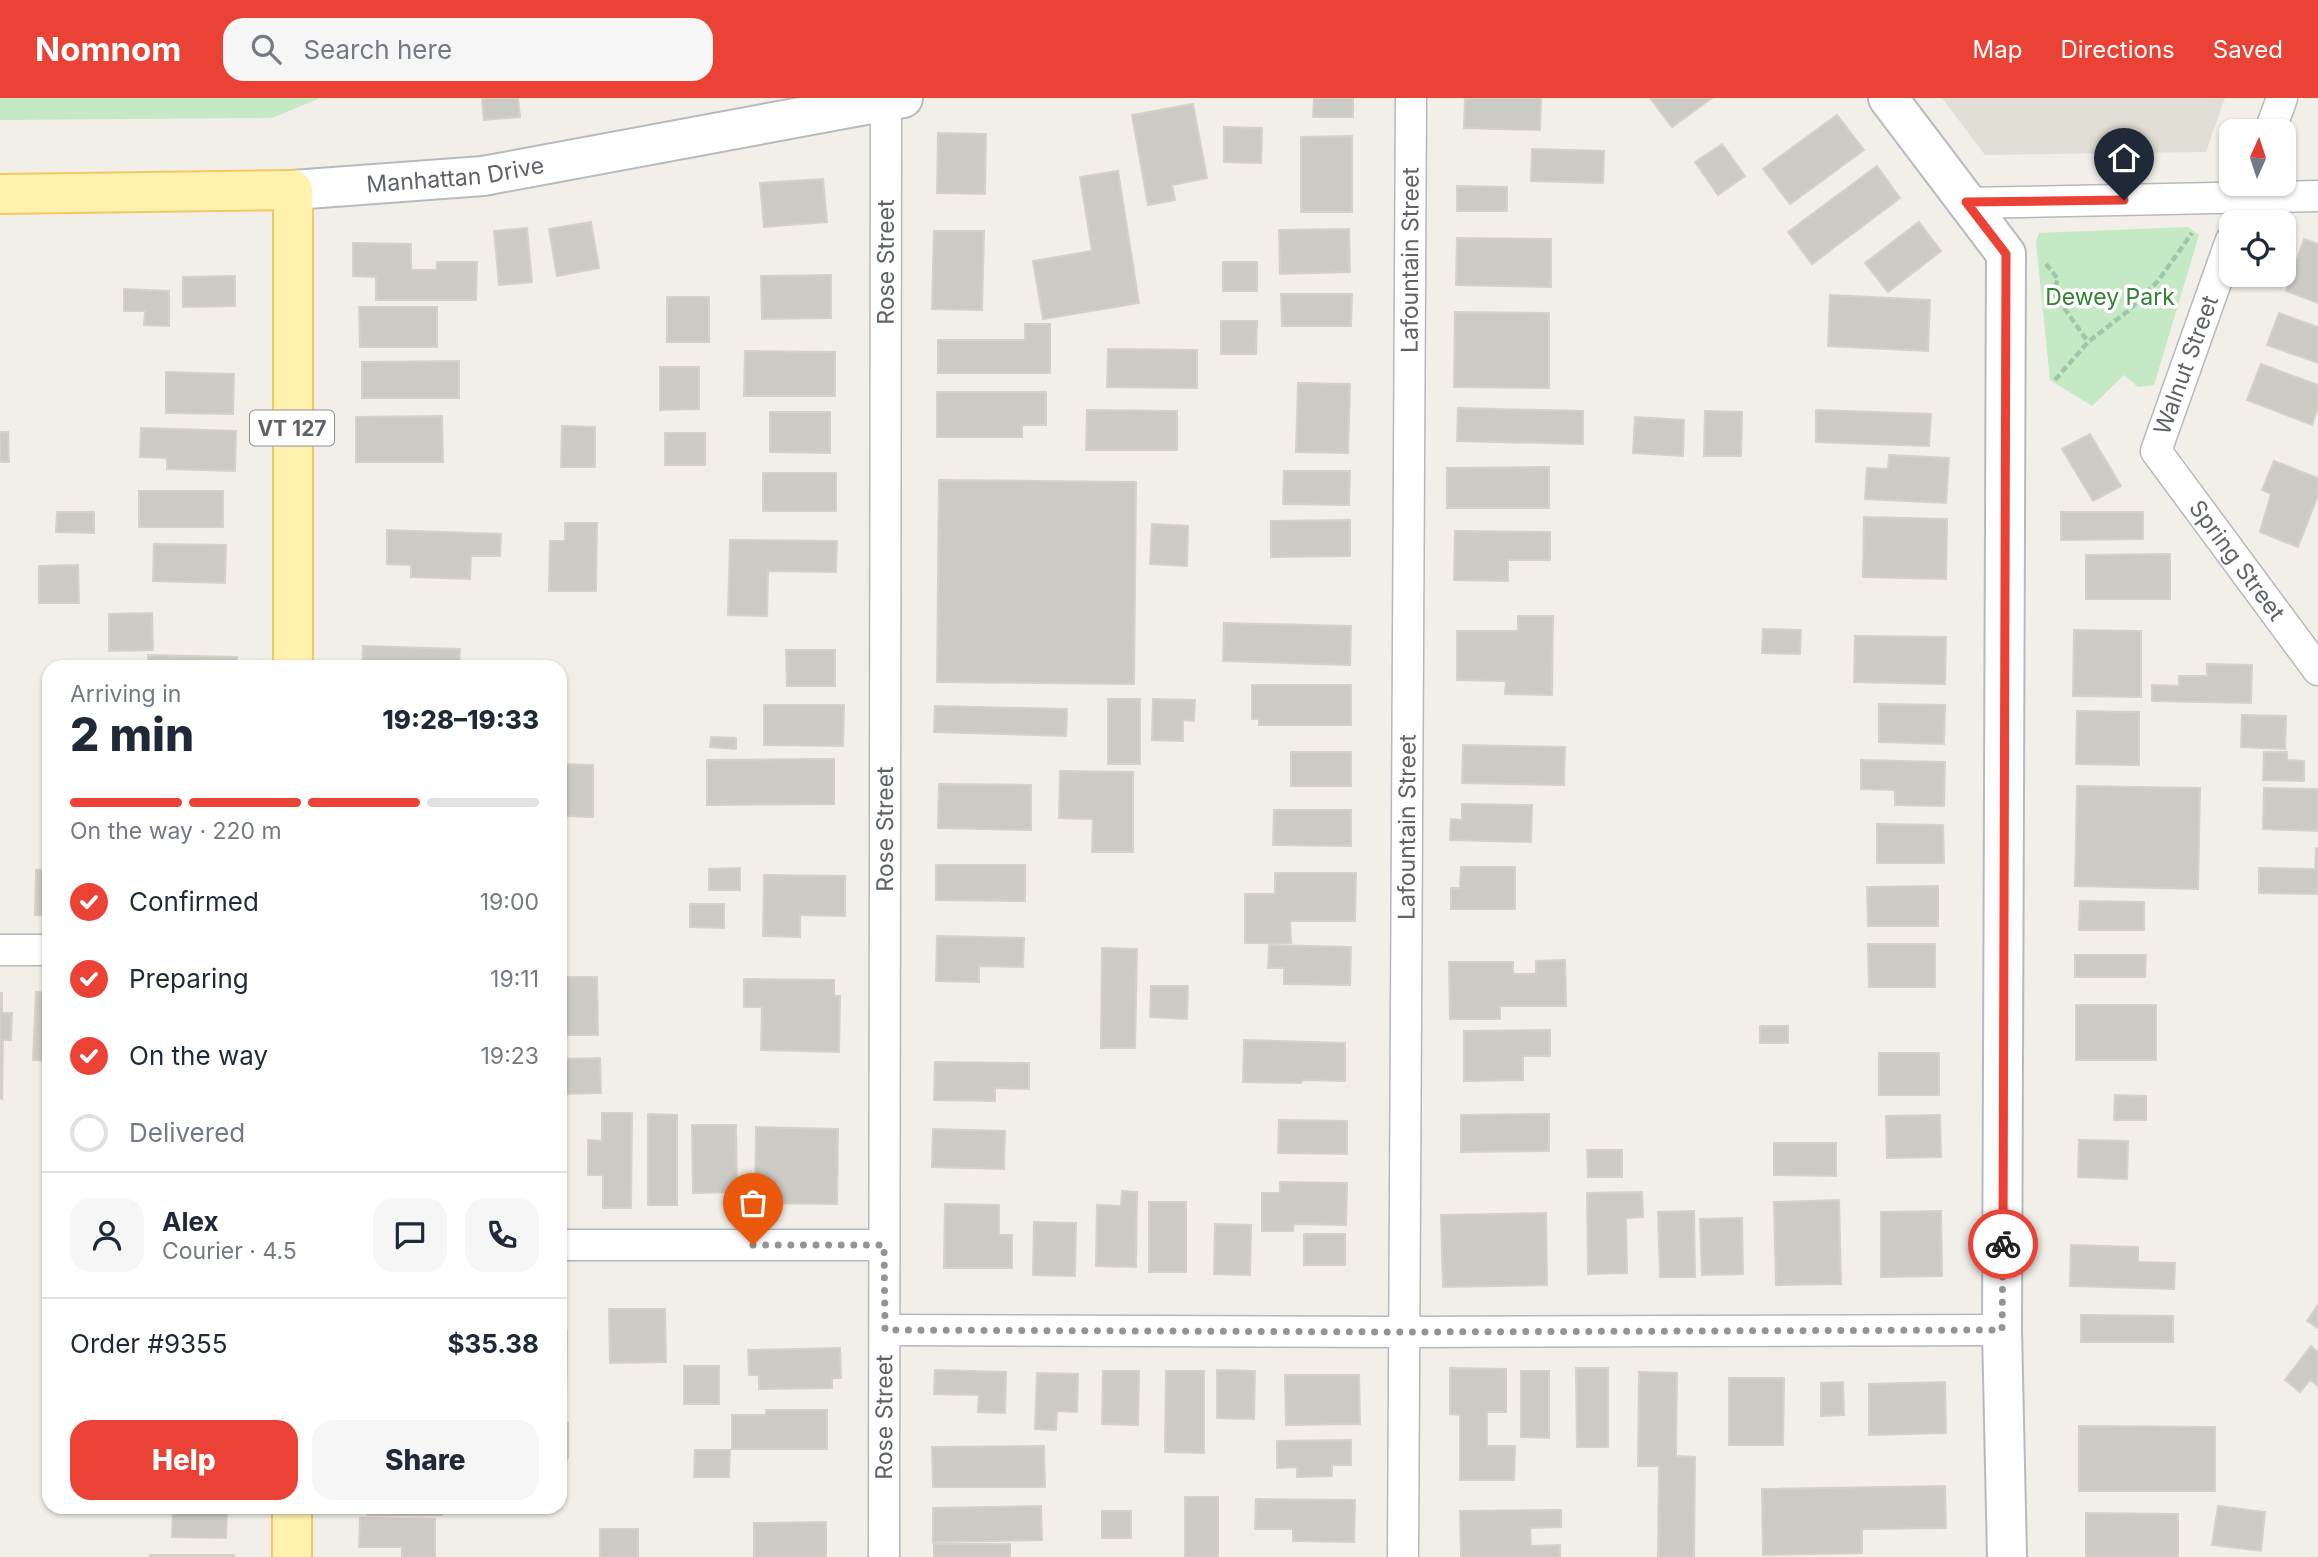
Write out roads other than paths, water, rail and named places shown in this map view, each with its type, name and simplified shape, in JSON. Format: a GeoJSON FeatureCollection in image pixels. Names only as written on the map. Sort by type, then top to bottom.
{"type":"FeatureCollection","features":[{"type":"Feature","properties":{"kind":"main road","name":"Manhattan Drive"},"geometry":{"type":"LineString","coordinates":[[0,194],[293,190]]}},
{"type":"Feature","properties":{"kind":"main road","name":"VT 127"},"geometry":{"type":"LineString","coordinates":[[293,190],[293,660]]}},
{"type":"Feature","properties":{"kind":"main road"},"geometry":{"type":"LineString","coordinates":[[292,1514],[292,1557]]}},
{"type":"Feature","properties":{"kind":"street","name":"Lafountain Street"},"geometry":{"type":"LineString","coordinates":[[1403,1557],[1410,98]]}},
{"type":"Feature","properties":{"kind":"street"},"geometry":{"type":"LineString","coordinates":[[1888,98],[2006,254],[2002,1330],[2007,1557]]}},
{"type":"Feature","properties":{"kind":"street"},"geometry":{"type":"LineString","coordinates":[[2274,119],[2282,98]]}},
{"type":"Feature","properties":{"kind":"street","name":"Manhattan Drive"},"geometry":{"type":"LineString","coordinates":[[293,190],[483,176],[894,100]]}},
{"type":"Feature","properties":{"kind":"street","name":"Rose Street"},"geometry":{"type":"LineString","coordinates":[[884,1557],[884,1245],[894,100]]}},
{"type":"Feature","properties":{"kind":"street"},"geometry":{"type":"LineString","coordinates":[[1966,202],[2245,201],[2318,196]]}},
{"type":"Feature","properties":{"kind":"street","name":"Walnut Street"},"geometry":{"type":"LineString","coordinates":[[2156,451],[2219,274]]}},
{"type":"Feature","properties":{"kind":"street","name":"Spring Street"},"geometry":{"type":"LineString","coordinates":[[2156,451],[2318,670]]}},
{"type":"Feature","properties":{"kind":"street"},"geometry":{"type":"LineString","coordinates":[[0,950],[42,950]]}},
{"type":"Feature","properties":{"kind":"street"},"geometry":{"type":"LineString","coordinates":[[567,1245],[884,1245]]}},
{"type":"Feature","properties":{"kind":"street"},"geometry":{"type":"LineString","coordinates":[[885,1330],[2002,1330]]}},
{"type":"Feature","properties":{"kind":"park label","name":"Dewey Park"},"geometry":{"type":"Point","coordinates":[2110,297]}}]}
